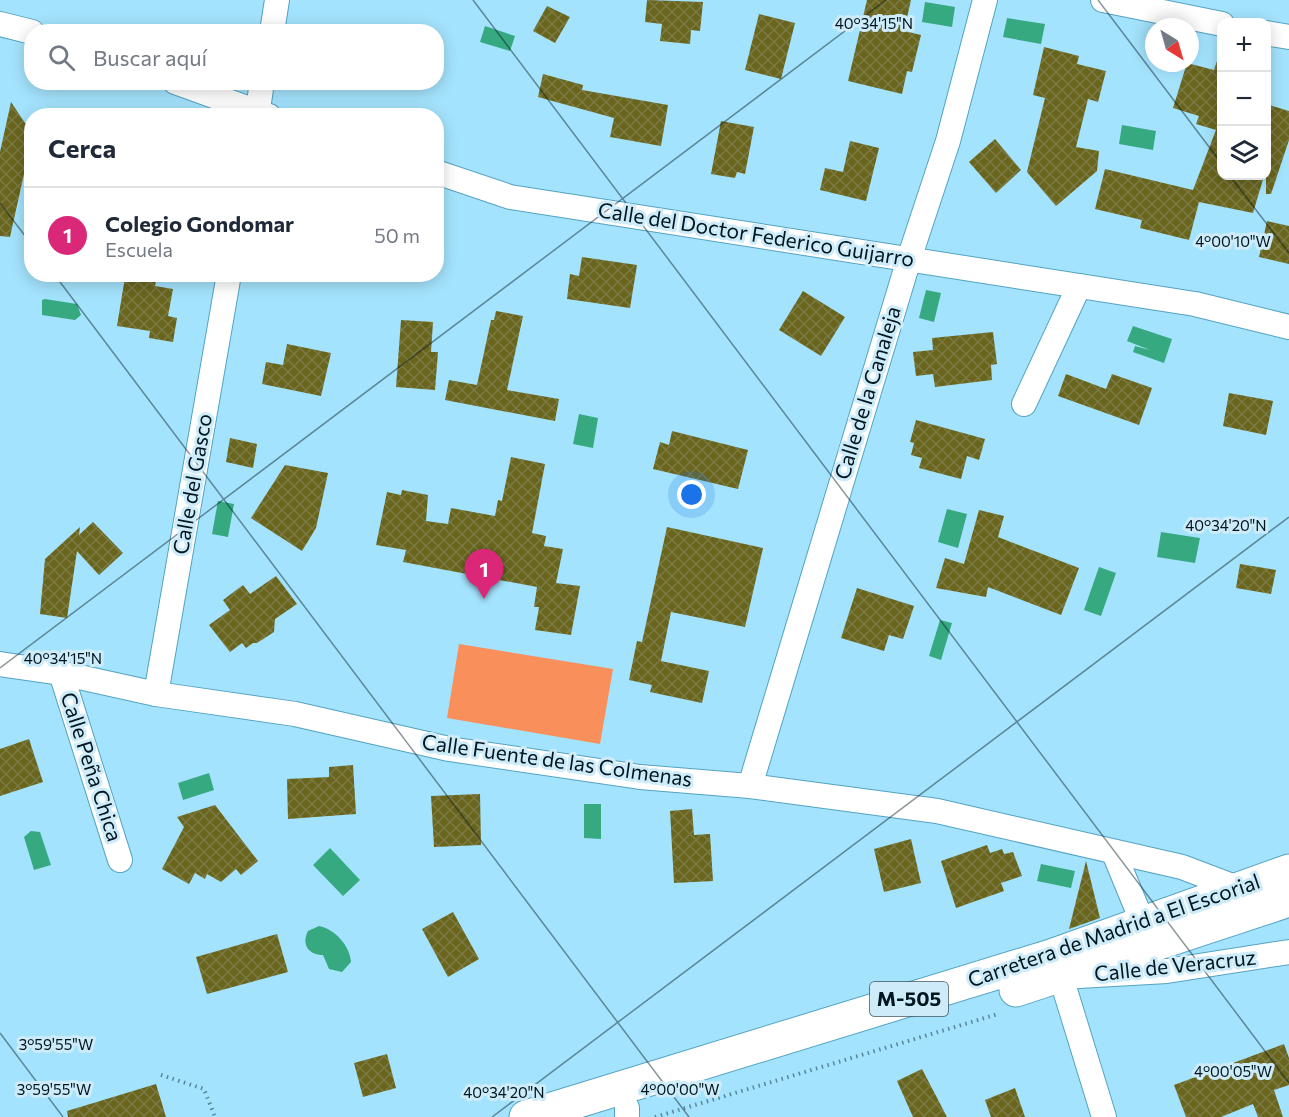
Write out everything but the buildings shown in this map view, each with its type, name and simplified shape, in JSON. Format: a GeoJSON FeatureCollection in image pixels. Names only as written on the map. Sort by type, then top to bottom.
{"type":"FeatureCollection","features":[{"type":"Feature","properties":{"kind":"highway","name":"Carretera de Madrid a El Escorial"},"geometry":{"type":"LineString","coordinates":[[526,1117],[1051,956],[1142,921],[1289,871]]}},
{"type":"Feature","properties":{"kind":"highway","name":"Carretera de Madrid a El Escorial"},"geometry":{"type":"LineString","coordinates":[[627,1115],[1061,977],[1289,900]]}},
{"type":"Feature","properties":{"kind":"street"},"geometry":{"type":"LineString","coordinates":[[273,24],[277,0]]}},
{"type":"Feature","properties":{"kind":"street","name":"Calle de la Canaleja"},"geometry":{"type":"LineString","coordinates":[[750,786],[909,259],[948,141],[985,0]]}},
{"type":"Feature","properties":{"kind":"street"},"geometry":{"type":"LineString","coordinates":[[1103,0],[1217,23]]}},
{"type":"Feature","properties":{"kind":"street"},"geometry":{"type":"LineString","coordinates":[[0,24],[24,30]]}},
{"type":"Feature","properties":{"kind":"street"},"geometry":{"type":"LineString","coordinates":[[1271,34],[1289,37]]}},
{"type":"Feature","properties":{"kind":"street"},"geometry":{"type":"LineString","coordinates":[[196,90],[245,108]]}},
{"type":"Feature","properties":{"kind":"street"},"geometry":{"type":"LineString","coordinates":[[261,108],[262,90]]}},
{"type":"Feature","properties":{"kind":"street","name":"Calle del Doctor Federico Guijarro"},"geometry":{"type":"LineString","coordinates":[[444,175],[510,197],[1195,304],[1289,327]]}},
{"type":"Feature","properties":{"kind":"street","name":"Calle del Gasco"},"geometry":{"type":"LineString","coordinates":[[156,694],[228,282]]}},
{"type":"Feature","properties":{"kind":"street"},"geometry":{"type":"LineString","coordinates":[[1024,404],[1079,286]]}},
{"type":"Feature","properties":{"kind":"street","name":"Calle Fuente de las Colmenas"},"geometry":{"type":"LineString","coordinates":[[0,664],[61,673],[156,694],[295,714],[449,749],[640,777],[750,786],[937,811],[1182,867],[1240,889]]}},
{"type":"Feature","properties":{"kind":"street","name":"Calle Peña Chica"},"geometry":{"type":"LineString","coordinates":[[61,673],[120,860]]}},
{"type":"Feature","properties":{"kind":"street"},"geometry":{"type":"LineString","coordinates":[[1114,853],[1142,921]]}},
{"type":"Feature","properties":{"kind":"street","name":"Calle de Veracruz"},"geometry":{"type":"LineString","coordinates":[[1061,977],[1167,971],[1289,952]]}},
{"type":"Feature","properties":{"kind":"street"},"geometry":{"type":"LineString","coordinates":[[1061,977],[1104,1117]]}},
{"type":"Feature","properties":{"kind":"path"},"geometry":{"type":"LineString","coordinates":[[627,1115],[1005,1011]]}},
{"type":"Feature","properties":{"kind":"path"},"geometry":{"type":"LineString","coordinates":[[161,1075],[204,1089],[215,1117]]}},
{"type":"Feature","properties":{"kind":"shaded area"},"geometry":{"type":"Polygon","coordinates":[[[925,2],[955,7],[952,27],[922,22],[925,2]]]}},
{"type":"Feature","properties":{"kind":"shaded area"},"geometry":{"type":"Polygon","coordinates":[[[1007,18],[1045,24],[1041,44],[1003,37],[1007,18]]]}},
{"type":"Feature","properties":{"kind":"shaded area"},"geometry":{"type":"Polygon","coordinates":[[[485,26],[515,36],[510,51],[480,42],[485,26]]]}},
{"type":"Feature","properties":{"kind":"shaded area"},"geometry":{"type":"Polygon","coordinates":[[[1122,125],[1156,131],[1153,150],[1119,144],[1122,125]]]}},
{"type":"Feature","properties":{"kind":"shaded area"},"geometry":{"type":"Polygon","coordinates":[[[926,290],[941,293],[934,322],[919,318],[926,290]]]}},
{"type":"Feature","properties":{"kind":"shaded area"},"geometry":{"type":"Polygon","coordinates":[[[42,300],[77,304],[81,315],[75,320],[42,315],[42,300]]]}},
{"type":"Feature","properties":{"kind":"shaded area"},"geometry":{"type":"Polygon","coordinates":[[[1133,326],[1172,339],[1164,363],[1133,352],[1135,346],[1150,350],[1127,341],[1133,326]]]}},
{"type":"Feature","properties":{"kind":"shaded area"},"geometry":{"type":"Polygon","coordinates":[[[579,414],[598,418],[593,448],[573,444],[579,414]]]}},
{"type":"Feature","properties":{"kind":"shaded area"},"geometry":{"type":"Polygon","coordinates":[[[218,501],[234,504],[228,537],[212,534],[218,501]]]}},
{"type":"Feature","properties":{"kind":"shaded area"},"geometry":{"type":"Polygon","coordinates":[[[947,509],[967,514],[958,548],[938,542],[947,509]]]}},
{"type":"Feature","properties":{"kind":"shaded area"},"geometry":{"type":"Polygon","coordinates":[[[1161,532],[1200,538],[1195,563],[1157,557],[1161,532]]]}},
{"type":"Feature","properties":{"kind":"shaded area"},"geometry":{"type":"Polygon","coordinates":[[[1099,567],[1116,573],[1101,616],[1084,610],[1099,567]]]}},
{"type":"Feature","properties":{"kind":"shaded area"},"geometry":{"type":"Polygon","coordinates":[[[940,620],[952,623],[941,660],[929,656],[940,620]]]}},
{"type":"Feature","properties":{"kind":"shaded area"},"geometry":{"type":"Polygon","coordinates":[[[459,644],[613,669],[600,744],[447,718],[459,644]]]}},
{"type":"Feature","properties":{"kind":"shaded area"},"geometry":{"type":"Polygon","coordinates":[[[209,773],[214,790],[183,800],[178,783],[209,773]]]}},
{"type":"Feature","properties":{"kind":"shaded area"},"geometry":{"type":"Polygon","coordinates":[[[584,804],[601,804],[601,839],[584,838],[584,804]]]}},
{"type":"Feature","properties":{"kind":"shaded area"},"geometry":{"type":"Polygon","coordinates":[[[31,831],[40,832],[51,865],[34,870],[24,837],[31,831]]]}},
{"type":"Feature","properties":{"kind":"shaded area"},"geometry":{"type":"Polygon","coordinates":[[[330,848],[360,880],[343,896],[313,865],[330,848]]]}},
{"type":"Feature","properties":{"kind":"shaded area"},"geometry":{"type":"Polygon","coordinates":[[[1041,864],[1075,871],[1071,888],[1037,881],[1041,864]]]}},
{"type":"Feature","properties":{"kind":"shaded area"},"geometry":{"type":"Polygon","coordinates":[[[319,926],[336,934],[348,950],[351,962],[342,972],[329,969],[323,955],[310,951],[306,945],[308,931],[319,926]]]}},
{"type":"Feature","properties":{"kind":"place","name":"Colegio Gondomar"},"geometry":{"type":"Point","coordinates":[484,599]}}]}
